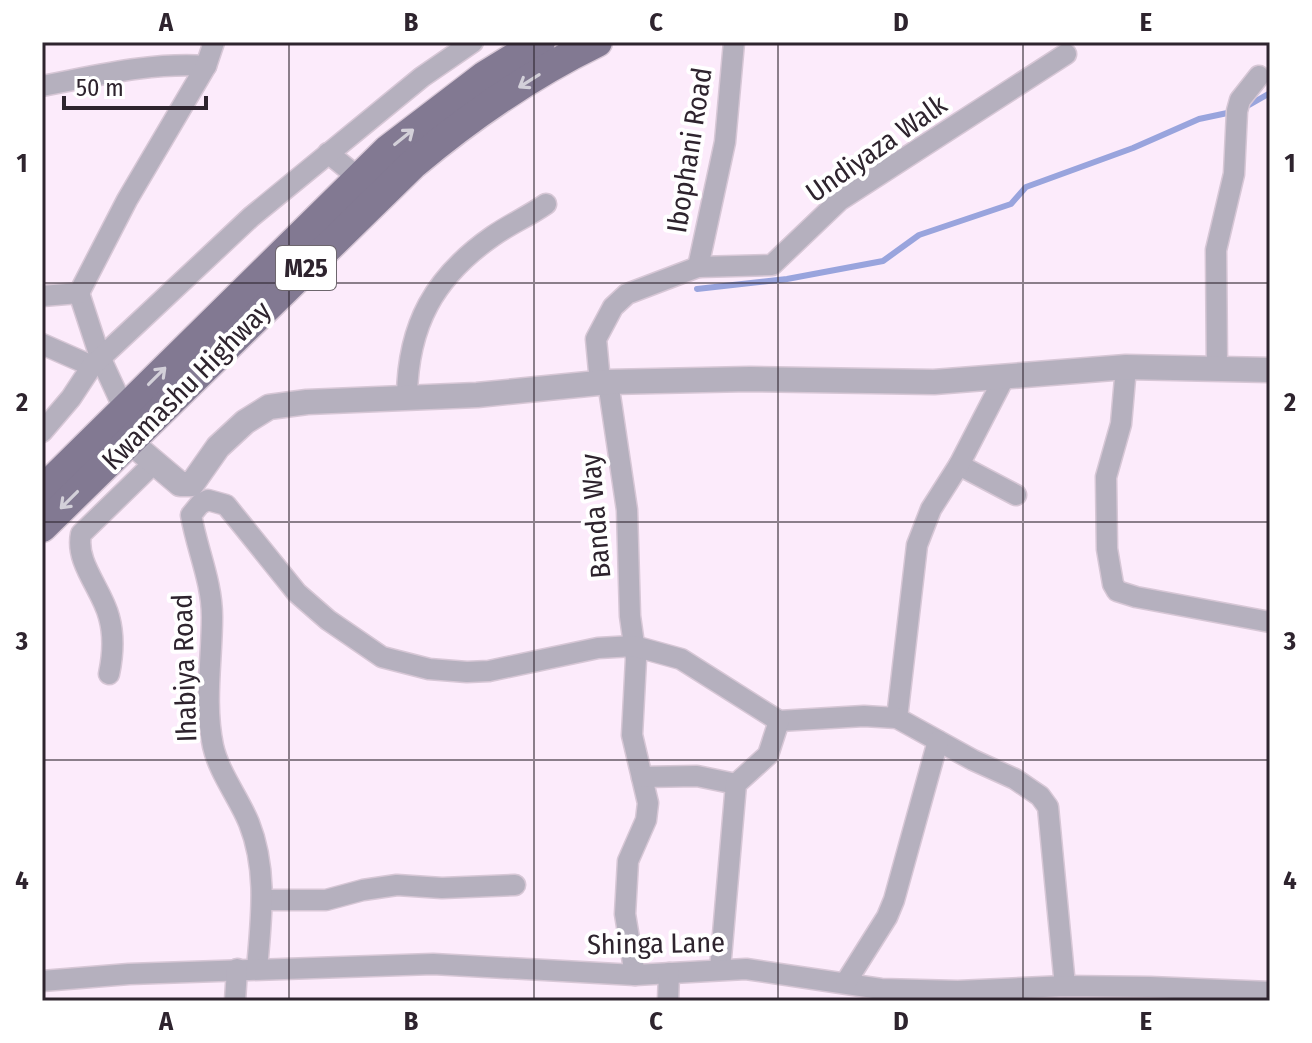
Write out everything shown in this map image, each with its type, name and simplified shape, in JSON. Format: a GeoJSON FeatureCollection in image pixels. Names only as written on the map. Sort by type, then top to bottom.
{"type":"FeatureCollection","features":[{"type":"Feature","properties":{"kind":"main road","name":"Kwamashu Highway"},"geometry":{"type":"LineString","coordinates":[[42,491],[359,178],[430,116],[485,76],[540,42]]}},
{"type":"Feature","properties":{"kind":"main road","name":"Kwamashu Highway"},"geometry":{"type":"LineString","coordinates":[[42,527],[413,164],[449,134],[526,83],[597,42]]}},
{"type":"Feature","properties":{"kind":"street"},"geometry":{"type":"LineString","coordinates":[[124,409],[96,362],[79,293],[127,200],[206,66],[214,42]]}},
{"type":"Feature","properties":{"kind":"street"},"geometry":{"type":"LineString","coordinates":[[42,432],[96,362],[251,217],[422,77],[473,42]]}},
{"type":"Feature","properties":{"kind":"street","name":"Ibophani Road"},"geometry":{"type":"LineString","coordinates":[[698,267],[725,142],[734,42]]}},
{"type":"Feature","properties":{"kind":"street","name":"Undiyaza Walk"},"geometry":{"type":"LineString","coordinates":[[604,382],[596,339],[613,307],[627,294],[698,267],[772,265],[840,200],[1066,54]]}},
{"type":"Feature","properties":{"kind":"street"},"geometry":{"type":"LineString","coordinates":[[42,86],[125,70],[206,66]]}},
{"type":"Feature","properties":{"kind":"street"},"geometry":{"type":"LineString","coordinates":[[1217,368],[1216,250],[1234,174],[1237,111],[1240,100],[1259,76]]}},
{"type":"Feature","properties":{"kind":"street"},"geometry":{"type":"LineString","coordinates":[[328,153],[359,178]]}},
{"type":"Feature","properties":{"kind":"street"},"geometry":{"type":"LineString","coordinates":[[407,396],[407,367],[413,339],[424,312],[441,284],[495,234],[546,204]]}},
{"type":"Feature","properties":{"kind":"street"},"geometry":{"type":"LineString","coordinates":[[42,296],[79,293]]}},
{"type":"Feature","properties":{"kind":"street"},"geometry":{"type":"LineString","coordinates":[[42,344],[96,362]]}},
{"type":"Feature","properties":{"kind":"street"},"geometry":{"type":"LineString","coordinates":[[129,441],[180,484],[192,484],[232,432],[269,407],[307,402],[477,395],[604,382],[750,379],[934,382],[1126,367],[1270,370]]}},
{"type":"Feature","properties":{"kind":"street"},"geometry":{"type":"LineString","coordinates":[[1126,367],[1121,424],[1106,477],[1107,549],[1113,584],[1117,591],[1136,597],[1270,622]]}},
{"type":"Feature","properties":{"kind":"street"},"geometry":{"type":"LineString","coordinates":[[897,718],[917,545],[931,509],[959,465],[1005,376]]}},
{"type":"Feature","properties":{"kind":"street","name":"Banda Way"},"geometry":{"type":"LineString","coordinates":[[604,382],[627,510],[636,690],[632,735],[648,811],[628,861],[625,914],[635,975]]}},
{"type":"Feature","properties":{"kind":"street"},"geometry":{"type":"LineString","coordinates":[[109,674],[112,643],[110,618],[80,552],[81,534],[155,462]]}},
{"type":"Feature","properties":{"kind":"street"},"geometry":{"type":"LineString","coordinates":[[959,465],[1016,495]]}},
{"type":"Feature","properties":{"kind":"street","name":"Ihabiya Road"},"geometry":{"type":"LineString","coordinates":[[235,1001],[247,969],[263,900],[257,845],[212,743],[209,695],[212,616],[209,584],[191,515],[200,504],[215,500],[226,505],[270,562],[317,611],[382,657],[429,669],[489,671],[577,652],[634,646]]}},
{"type":"Feature","properties":{"kind":"street"},"geometry":{"type":"LineString","coordinates":[[634,646],[681,659],[779,721],[864,716],[897,718],[1027,786],[1048,807],[1065,986]]}},
{"type":"Feature","properties":{"kind":"street"},"geometry":{"type":"LineString","coordinates":[[720,969],[736,784],[768,755],[779,721]]}},
{"type":"Feature","properties":{"kind":"street"},"geometry":{"type":"LineString","coordinates":[[846,982],[887,917],[894,900],[938,741]]}},
{"type":"Feature","properties":{"kind":"street"},"geometry":{"type":"LineString","coordinates":[[642,777],[697,776],[736,784]]}},
{"type":"Feature","properties":{"kind":"street"},"geometry":{"type":"LineString","coordinates":[[263,900],[326,900],[397,885],[442,888],[515,885]]}},
{"type":"Feature","properties":{"kind":"street","name":"Shinga Lane"},"geometry":{"type":"LineString","coordinates":[[42,981],[247,969],[433,964],[635,975],[746,969],[846,982],[878,995],[1065,986],[1149,994],[1270,992]]}},
{"type":"Feature","properties":{"kind":"street"},"geometry":{"type":"LineString","coordinates":[[668,1001],[669,973]]}},
{"type":"Feature","properties":{"kind":"waterway"},"geometry":{"type":"LineString","coordinates":[[1242,109],[1270,93]]}},
{"type":"Feature","properties":{"kind":"waterway"},"geometry":{"type":"LineString","coordinates":[[697,289],[787,279],[883,261],[919,235],[1011,204],[1026,187],[1133,148],[1199,119],[1232,112]]}}]}
